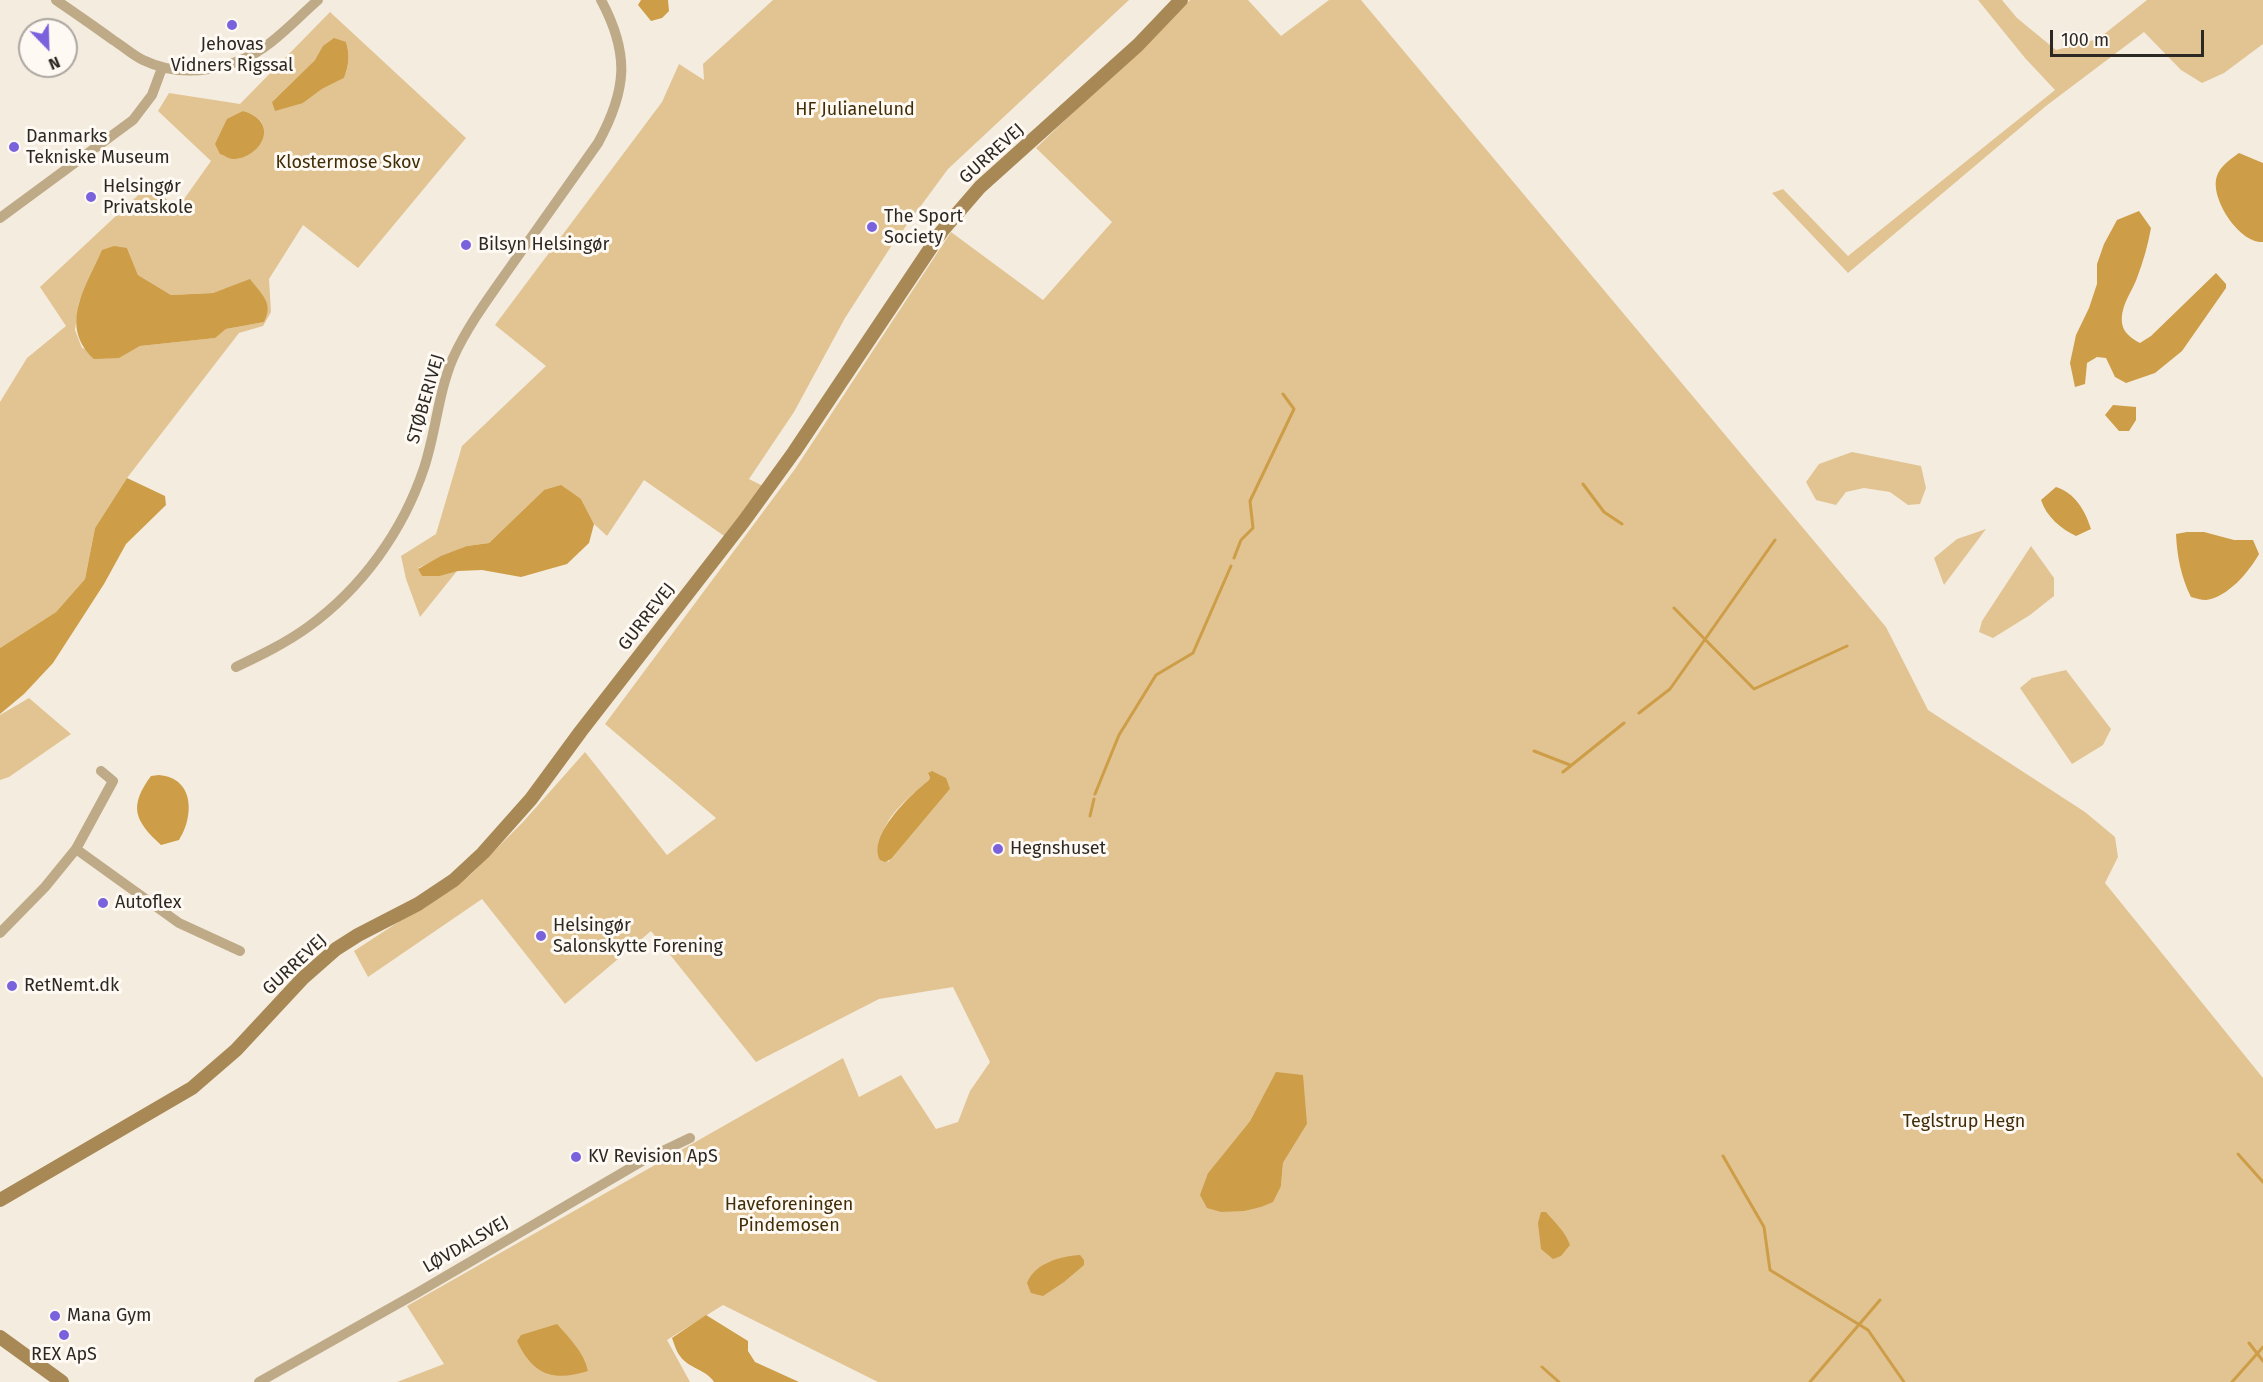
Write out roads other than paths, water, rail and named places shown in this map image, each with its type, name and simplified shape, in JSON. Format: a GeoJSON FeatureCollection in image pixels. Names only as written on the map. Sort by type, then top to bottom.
{"type":"FeatureCollection","features":[{"type":"Feature","properties":{"kind":"street"},"geometry":{"type":"LineString","coordinates":[[56,0],[142,60],[162,68],[185,71],[208,70],[251,56],[270,43],[318,0]]}},
{"type":"Feature","properties":{"kind":"street","name":"STØBERIVEJ"},"geometry":{"type":"LineString","coordinates":[[236,668],[308,628],[338,603],[368,569],[394,534],[413,498],[425,465],[441,397],[453,359],[472,322],[598,143],[613,116],[621,86],[621,55],[614,24],[601,0]]}},
{"type":"Feature","properties":{"kind":"street","name":"GURREVEJ"},"geometry":{"type":"LineString","coordinates":[[0,1200],[192,1088],[236,1050],[303,978],[336,949],[418,904],[453,880],[483,853],[531,799],[744,520],[794,452],[942,231],[980,187],[1138,45],[1181,0]]}},
{"type":"Feature","properties":{"kind":"street"},"geometry":{"type":"LineString","coordinates":[[0,218],[133,120],[152,95],[162,68]]}},
{"type":"Feature","properties":{"kind":"street"},"geometry":{"type":"LineString","coordinates":[[0,933],[45,887],[76,849],[113,781],[101,771]]}},
{"type":"Feature","properties":{"kind":"street"},"geometry":{"type":"LineString","coordinates":[[76,849],[179,923],[240,951]]}},
{"type":"Feature","properties":{"kind":"street","name":"LØVDALSVEJ"},"geometry":{"type":"LineString","coordinates":[[259,1382],[417,1293],[644,1160],[690,1138]]}},
{"type":"Feature","properties":{"kind":"street","name":"GURREVEJ"},"geometry":{"type":"LineString","coordinates":[[0,1192],[58,1166]]}},
{"type":"Feature","properties":{"kind":"street"},"geometry":{"type":"LineString","coordinates":[[0,1337],[62,1382]]}},
{"type":"Feature","properties":{"kind":"street"},"geometry":{"type":"LineString","coordinates":[[0,1342],[18,1350]]}},
{"type":"Feature","properties":{"kind":"waterway"},"geometry":{"type":"LineString","coordinates":[[1234,558],[1241,540],[1253,528],[1250,501],[1294,409],[1283,394]]}},
{"type":"Feature","properties":{"kind":"waterway"},"geometry":{"type":"LineString","coordinates":[[1583,484],[1604,512],[1622,524]]}},
{"type":"Feature","properties":{"kind":"waterway"},"geometry":{"type":"LineString","coordinates":[[1639,713],[1670,689],[1775,540]]}},
{"type":"Feature","properties":{"kind":"waterway"},"geometry":{"type":"LineString","coordinates":[[1095,794],[1119,735],[1156,675],[1193,653],[1231,566]]}},
{"type":"Feature","properties":{"kind":"waterway"},"geometry":{"type":"LineString","coordinates":[[1674,608],[1754,689],[1847,646]]}},
{"type":"Feature","properties":{"kind":"waterway"},"geometry":{"type":"LineString","coordinates":[[1563,772],[1624,723]]}},
{"type":"Feature","properties":{"kind":"waterway"},"geometry":{"type":"LineString","coordinates":[[1534,751],[1570,765]]}},
{"type":"Feature","properties":{"kind":"waterway"},"geometry":{"type":"LineString","coordinates":[[1090,816],[1094,799]]}},
{"type":"Feature","properties":{"kind":"waterway"},"geometry":{"type":"LineString","coordinates":[[2238,1154],[2263,1182]]}},
{"type":"Feature","properties":{"kind":"waterway"},"geometry":{"type":"LineString","coordinates":[[1723,1156],[1764,1227],[1770,1270],[1868,1330],[1904,1382]]}},
{"type":"Feature","properties":{"kind":"waterway"},"geometry":{"type":"LineString","coordinates":[[1810,1382],[1880,1300]]}},
{"type":"Feature","properties":{"kind":"waterway"},"geometry":{"type":"LineString","coordinates":[[2249,1343],[2263,1361]]}},
{"type":"Feature","properties":{"kind":"waterway"},"geometry":{"type":"LineString","coordinates":[[2232,1382],[2263,1347]]}},
{"type":"Feature","properties":{"kind":"waterway"},"geometry":{"type":"LineString","coordinates":[[1542,1367],[1559,1382]]}},
{"type":"Feature","properties":{"kind":"place","name":"Jehovas Vidners Rigssal"},"geometry":{"type":"Point","coordinates":[232,25]}},
{"type":"Feature","properties":{"kind":"place","name":"Danmarks Tekniske Museum"},"geometry":{"type":"Point","coordinates":[14,147]}},
{"type":"Feature","properties":{"kind":"place","name":"Helsingør Privatskole"},"geometry":{"type":"Point","coordinates":[91,197]}},
{"type":"Feature","properties":{"kind":"place","name":"The Sport Society"},"geometry":{"type":"Point","coordinates":[872,227]}},
{"type":"Feature","properties":{"kind":"place","name":"Bilsyn Helsingør"},"geometry":{"type":"Point","coordinates":[466,245]}},
{"type":"Feature","properties":{"kind":"place","name":"Hegnshuset"},"geometry":{"type":"Point","coordinates":[998,849]}},
{"type":"Feature","properties":{"kind":"place","name":"Autoflex"},"geometry":{"type":"Point","coordinates":[103,903]}},
{"type":"Feature","properties":{"kind":"place","name":"Helsingør Salonskytte Forening"},"geometry":{"type":"Point","coordinates":[541,936]}},
{"type":"Feature","properties":{"kind":"place","name":"RetNemt.dk"},"geometry":{"type":"Point","coordinates":[12,986]}},
{"type":"Feature","properties":{"kind":"place","name":"KV Revision ApS"},"geometry":{"type":"Point","coordinates":[576,1157]}},
{"type":"Feature","properties":{"kind":"place","name":"Mana Gym"},"geometry":{"type":"Point","coordinates":[55,1316]}},
{"type":"Feature","properties":{"kind":"place","name":"REX ApS"},"geometry":{"type":"Point","coordinates":[64,1335]}},
{"type":"Feature","properties":{"kind":"park label","name":"HF Julianelund"},"geometry":{"type":"Point","coordinates":[855,110]}},
{"type":"Feature","properties":{"kind":"park label","name":"Klostermose Skov"},"geometry":{"type":"Point","coordinates":[348,163]}},
{"type":"Feature","properties":{"kind":"park label","name":"Teglstrup Hegn"},"geometry":{"type":"Point","coordinates":[1964,1122]}},
{"type":"Feature","properties":{"kind":"park label","name":"Haveforeningen Pindemosen"},"geometry":{"type":"Point","coordinates":[789,1215]}}]}
